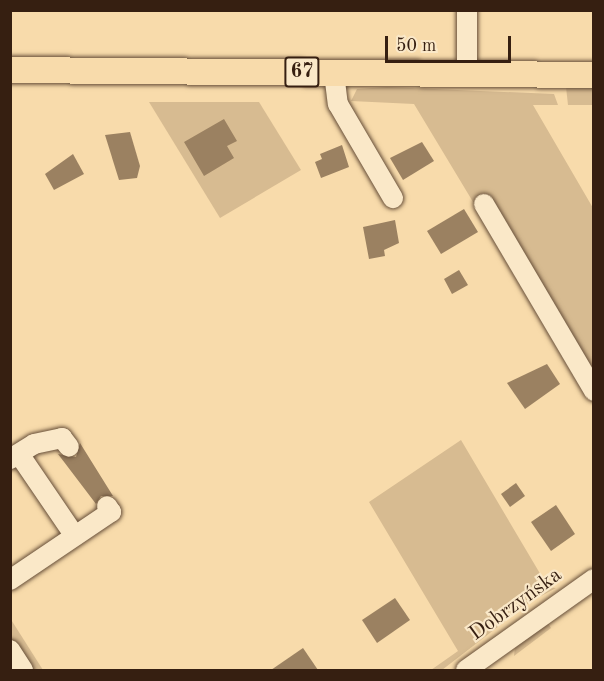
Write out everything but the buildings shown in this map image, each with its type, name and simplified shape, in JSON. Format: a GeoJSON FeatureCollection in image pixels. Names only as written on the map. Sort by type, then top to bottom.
{"type":"FeatureCollection","features":[{"type":"Feature","properties":{"kind":"main road","name":"67"},"geometry":{"type":"LineString","coordinates":[[10,70],[594,75]]}},
{"type":"Feature","properties":{"kind":"street"},"geometry":{"type":"LineString","coordinates":[[467,10],[467,74]]}},
{"type":"Feature","properties":{"kind":"street"},"geometry":{"type":"LineString","coordinates":[[334,73],[338,104],[393,198]]}},
{"type":"Feature","properties":{"kind":"street"},"geometry":{"type":"LineString","coordinates":[[484,204],[594,392]]}},
{"type":"Feature","properties":{"kind":"street"},"geometry":{"type":"LineString","coordinates":[[69,447],[62,438],[15,457],[75,536]]}},
{"type":"Feature","properties":{"kind":"street"},"geometry":{"type":"LineString","coordinates":[[14,570],[75,536],[111,512],[107,506]]}},
{"type":"Feature","properties":{"kind":"street","name":"Dobrzyńska"},"geometry":{"type":"LineString","coordinates":[[466,670],[594,579]]}},
{"type":"Feature","properties":{"kind":"street"},"geometry":{"type":"LineString","coordinates":[[10,650],[23,670]]}},
{"type":"Feature","properties":{"kind":"shaded area"},"geometry":{"type":"Polygon","coordinates":[[[387,87],[554,94],[558,105],[533,105],[593,208],[593,401],[414,104],[351,101],[357,89],[387,87]]]}},
{"type":"Feature","properties":{"kind":"shaded area"},"geometry":{"type":"Polygon","coordinates":[[[566,87],[593,87],[593,105],[568,105],[566,87]]]}},
{"type":"Feature","properties":{"kind":"shaded area"},"geometry":{"type":"Polygon","coordinates":[[[149,102],[259,102],[301,170],[220,218],[149,102]]]}},
{"type":"Feature","properties":{"kind":"shaded area"},"geometry":{"type":"Polygon","coordinates":[[[461,440],[548,587],[556,588],[530,602],[442,670],[431,670],[458,651],[369,502],[461,440]]]}},
{"type":"Feature","properties":{"kind":"shaded area"},"geometry":{"type":"Polygon","coordinates":[[[10,618],[43,670],[29,670],[11,640],[10,618]]]}},
{"type":"Feature","properties":{"kind":"shaded area"},"geometry":{"type":"Polygon","coordinates":[[[548,623],[551,628],[514,656],[515,647],[548,623]]]}}]}
